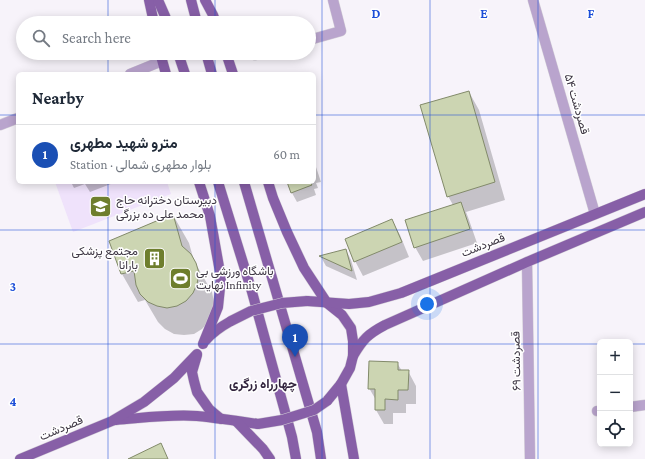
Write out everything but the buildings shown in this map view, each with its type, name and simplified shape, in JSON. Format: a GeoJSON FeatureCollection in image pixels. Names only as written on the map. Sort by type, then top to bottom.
{"type":"FeatureCollection","features":[{"type":"Feature","properties":{"kind":"main road"},"geometry":{"type":"LineString","coordinates":[[149,0],[152,16]]}},
{"type":"Feature","properties":{"kind":"main road"},"geometry":{"type":"LineString","coordinates":[[158,0],[165,16]]}},
{"type":"Feature","properties":{"kind":"main road"},"geometry":{"type":"LineString","coordinates":[[191,0],[195,16]]}},
{"type":"Feature","properties":{"kind":"main road"},"geometry":{"type":"LineString","coordinates":[[205,0],[213,16]]}},
{"type":"Feature","properties":{"kind":"main road"},"geometry":{"type":"LineString","coordinates":[[162,60],[165,72]]}},
{"type":"Feature","properties":{"kind":"main road"},"geometry":{"type":"LineString","coordinates":[[180,60],[184,72]]}},
{"type":"Feature","properties":{"kind":"main road"},"geometry":{"type":"LineString","coordinates":[[208,60],[211,72]]}},
{"type":"Feature","properties":{"kind":"main road"},"geometry":{"type":"LineString","coordinates":[[228,60],[232,72]]}},
{"type":"Feature","properties":{"kind":"main road"},"geometry":{"type":"LineString","coordinates":[[200,184],[210,216],[221,278],[218,307],[203,344]]}},
{"type":"Feature","properties":{"kind":"main road"},"geometry":{"type":"LineString","coordinates":[[219,184],[252,292],[292,437],[296,459]]}},
{"type":"Feature","properties":{"kind":"main road"},"geometry":{"type":"LineString","coordinates":[[245,184],[317,432],[321,459]]}},
{"type":"Feature","properties":{"kind":"main road"},"geometry":{"type":"LineString","coordinates":[[112,421],[156,416],[195,416],[221,418],[258,424],[282,420],[314,410],[327,401],[341,384],[350,368],[353,356],[351,328],[342,315],[326,303],[304,268],[287,232],[269,184]]}},
{"type":"Feature","properties":{"kind":"main road","name":"قصردشت"},"geometry":{"type":"LineString","coordinates":[[326,303],[349,304],[369,302],[401,293],[645,194]]}},
{"type":"Feature","properties":{"kind":"main road"},"geometry":{"type":"LineString","coordinates":[[353,356],[361,343],[371,332],[385,325],[645,212]]}},
{"type":"Feature","properties":{"kind":"main road"},"geometry":{"type":"LineString","coordinates":[[112,421],[144,402],[174,378],[197,354],[210,335],[231,321],[251,311],[282,303],[307,301],[326,303]]}},
{"type":"Feature","properties":{"kind":"main road"},"geometry":{"type":"LineString","coordinates":[[197,354],[192,372],[196,386],[209,409],[221,418]]}},
{"type":"Feature","properties":{"kind":"main road"},"geometry":{"type":"LineString","coordinates":[[341,384],[354,459]]}},
{"type":"Feature","properties":{"kind":"main road","name":"قصردشت"},"geometry":{"type":"LineString","coordinates":[[20,459],[36,456],[112,421]]}},
{"type":"Feature","properties":{"kind":"main road"},"geometry":{"type":"LineString","coordinates":[[236,421],[263,449],[270,459]]}},
{"type":"Feature","properties":{"kind":"street"},"geometry":{"type":"LineString","coordinates":[[316,38],[341,31],[333,0]]}},
{"type":"Feature","properties":{"kind":"street","name":"۵۴ قصردشت"},"geometry":{"type":"LineString","coordinates":[[533,0],[595,214]]}},
{"type":"Feature","properties":{"kind":"street"},"geometry":{"type":"LineString","coordinates":[[134,72],[156,60]]}},
{"type":"Feature","properties":{"kind":"street"},"geometry":{"type":"LineString","coordinates":[[0,125],[16,119]]}},
{"type":"Feature","properties":{"kind":"street","name":"۶۹ قصردشت"},"geometry":{"type":"LineString","coordinates":[[527,262],[530,459]]}},
{"type":"Feature","properties":{"kind":"street"},"geometry":{"type":"LineString","coordinates":[[633,407],[645,405]]}},
{"type":"Feature","properties":{"kind":"shaded area","name":"دبیرستان دخترانه حاج محمد علی ده بزرگی"},"geometry":{"type":"Polygon","coordinates":[[[56,184],[168,184],[171,194],[73,232],[56,184]]]}},
{"type":"Feature","properties":{"kind":"place","name":"دبیرستان دخترانه حاج محمد علی ده بزرگی"},"geometry":{"type":"Point","coordinates":[101,207]}},
{"type":"Feature","properties":{"kind":"place","name":"مجتمع پزشکی بارانا"},"geometry":{"type":"Point","coordinates":[154,258]}},
{"type":"Feature","properties":{"kind":"place","name":"باشگاه ورزشی بی نهایت Infinity"},"geometry":{"type":"Point","coordinates":[180,278]}},
{"type":"Feature","properties":{"kind":"place","name":"مترو شهید مطهری"},"geometry":{"type":"Point","coordinates":[295,357]}},
{"type":"Feature","properties":{"kind":"district","name":"چهارراه زرگری"},"geometry":{"type":"Point","coordinates":[263,383]}}]}
